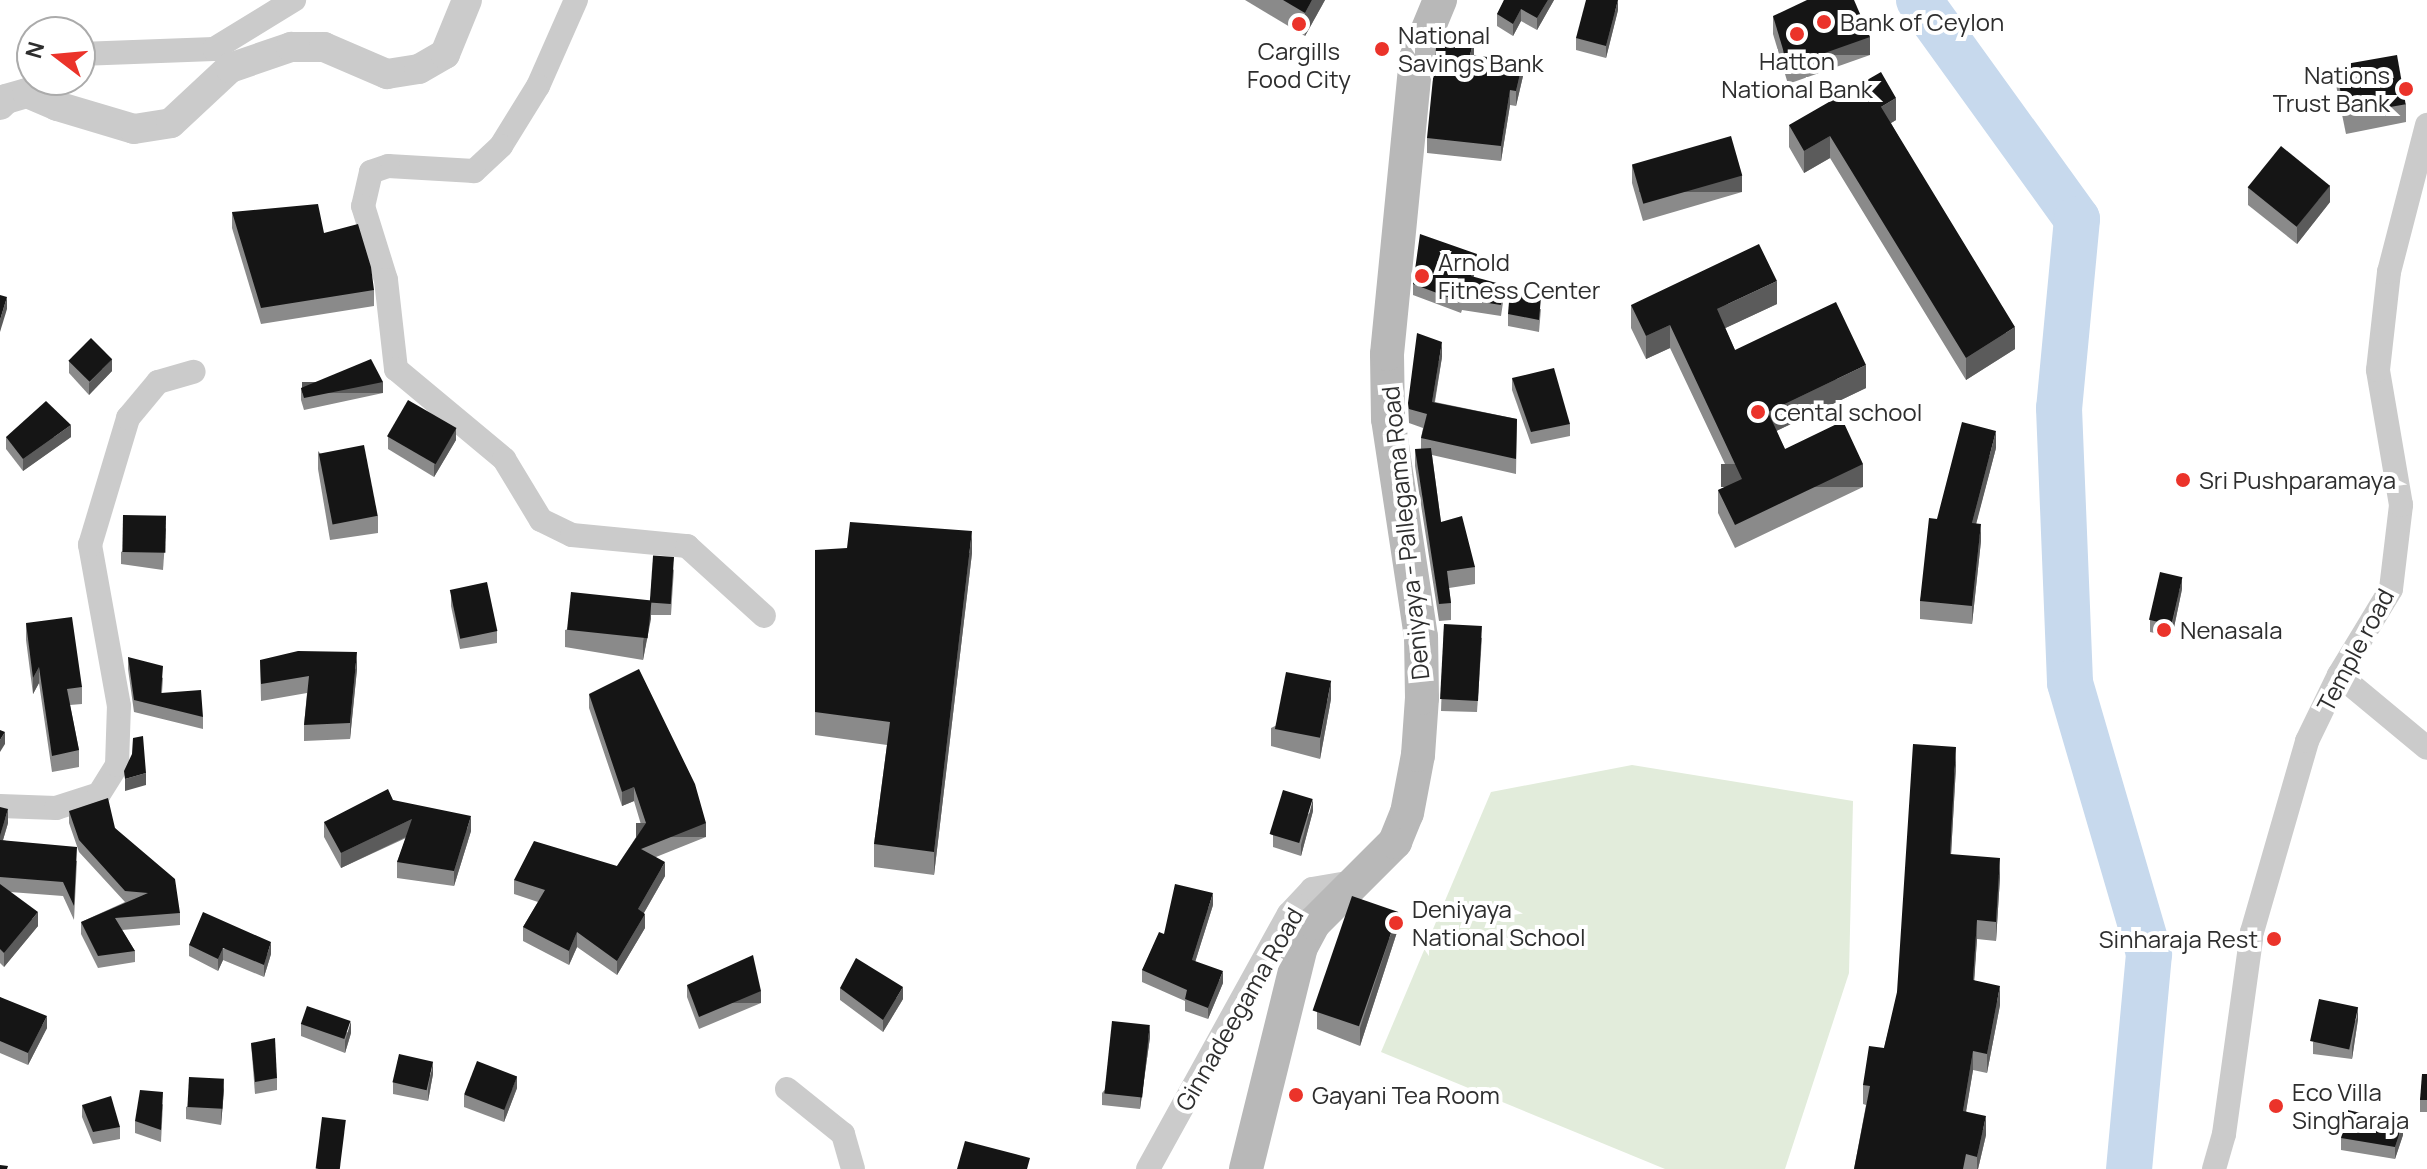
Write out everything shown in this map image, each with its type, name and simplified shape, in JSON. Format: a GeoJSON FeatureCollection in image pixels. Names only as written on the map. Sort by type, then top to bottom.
{"type":"FeatureCollection","features":[{"type":"Feature","properties":{"kind":"main road","name":"Deniyaya - Pallegama Road"},"geometry":{"type":"LineString","coordinates":[[1246,1169],[1301,947],[1314,923],[1395,842],[1407,813],[1418,755],[1422,698],[1421,637],[1388,419],[1387,354],[1416,58],[1424,31],[1440,0]]}},
{"type":"Feature","properties":{"kind":"street"},"geometry":{"type":"LineString","coordinates":[[96,53],[214,49],[294,0]]}},
{"type":"Feature","properties":{"kind":"street"},"geometry":{"type":"LineString","coordinates":[[30,96],[134,129],[171,123],[230,68],[291,47],[324,47],[387,74],[419,69],[445,54],[467,0]]}},
{"type":"Feature","properties":{"kind":"street"},"geometry":{"type":"LineString","coordinates":[[576,0],[538,86],[501,146],[474,171],[388,166],[371,172],[363,206],[386,280],[396,369],[504,459],[541,520],[572,535],[687,546],[764,616]]}},
{"type":"Feature","properties":{"kind":"street","name":"Temple road"},"geometry":{"type":"LineString","coordinates":[[2214,1169],[2224,1134],[2252,932],[2307,741],[2339,675],[2391,589],[2401,505],[2378,370],[2389,272],[2427,125]]}},
{"type":"Feature","properties":{"kind":"street"},"geometry":{"type":"LineString","coordinates":[[0,806],[56,808],[99,794],[117,765],[119,706],[90,545],[128,418],[158,382],[194,372]]}},
{"type":"Feature","properties":{"kind":"street"},"geometry":{"type":"LineString","coordinates":[[2339,675],[2427,748]]}},
{"type":"Feature","properties":{"kind":"street","name":"Ginnadeegama Road"},"geometry":{"type":"LineString","coordinates":[[1148,1169],[1289,914],[1312,889],[1354,882]]}},
{"type":"Feature","properties":{"kind":"street"},"geometry":{"type":"LineString","coordinates":[[787,1089],[843,1134],[853,1169]]}},
{"type":"Feature","properties":{"kind":"green space"},"geometry":{"type":"Polygon","coordinates":[[[1632,765],[1853,801],[1849,973],[1785,1169],[1665,1169],[1381,1052],[1491,792],[1632,765]]]}},
{"type":"Feature","properties":{"kind":"building"},"geometry":{"type":"Polygon","coordinates":[[[1283,0],[1312,0],[1305,13],[1283,0]]]}},
{"type":"Feature","properties":{"kind":"building"},"geometry":{"type":"Polygon","coordinates":[[[1504,0],[1548,0],[1537,18],[1521,9],[1513,24],[1497,14],[1504,0]]]}},
{"type":"Feature","properties":{"kind":"building"},"geometry":{"type":"Polygon","coordinates":[[[1586,0],[1618,0],[1606,46],[1576,38],[1586,0]]]}},
{"type":"Feature","properties":{"kind":"building"},"geometry":{"type":"Polygon","coordinates":[[[1807,0],[1854,0],[1870,37],[1788,66],[1773,16],[1807,0]]]}},
{"type":"Feature","properties":{"kind":"building"},"geometry":{"type":"Polygon","coordinates":[[[1442,32],[1474,40],[1470,55],[1523,61],[1516,91],[1510,90],[1501,146],[1427,138],[1436,48],[1442,32]]]}},
{"type":"Feature","properties":{"kind":"building"},"geometry":{"type":"Polygon","coordinates":[[[2397,55],[2406,104],[2345,115],[2336,66],[2397,55]]]}},
{"type":"Feature","properties":{"kind":"building"},"geometry":{"type":"Polygon","coordinates":[[[1881,72],[1896,98],[1881,107],[2015,327],[1966,358],[1830,136],[1804,151],[1789,125],[1881,72]]]}},
{"type":"Feature","properties":{"kind":"building"},"geometry":{"type":"Polygon","coordinates":[[[1731,136],[1742,175],[1643,204],[1632,164],[1731,136]]]}},
{"type":"Feature","properties":{"kind":"building"},"geometry":{"type":"Polygon","coordinates":[[[2281,146],[2330,186],[2297,227],[2248,187],[2281,146]]]}},
{"type":"Feature","properties":{"kind":"building"},"geometry":{"type":"Polygon","coordinates":[[[318,204],[324,233],[358,224],[371,267],[374,290],[261,308],[232,212],[318,204]]]}},
{"type":"Feature","properties":{"kind":"building"},"geometry":{"type":"Polygon","coordinates":[[[1420,234],[1477,254],[1471,276],[1504,285],[1501,305],[1462,299],[1461,302],[1413,284],[1420,234]]]}},
{"type":"Feature","properties":{"kind":"building","name":"cental school"},"geometry":{"type":"Polygon","coordinates":[[[1759,244],[1777,281],[1717,309],[1735,350],[1836,302],[1866,365],[1768,412],[1785,449],[1843,421],[1863,464],[1735,525],[1718,490],[1742,479],[1670,325],[1646,336],[1631,305],[1759,244]]]}},
{"type":"Feature","properties":{"kind":"building"},"geometry":{"type":"Polygon","coordinates":[[[1510,290],[1541,297],[1539,320],[1508,314],[1510,290]]]}},
{"type":"Feature","properties":{"kind":"building"},"geometry":{"type":"Polygon","coordinates":[[[0,295],[7,297],[0,320],[0,295]]]}},
{"type":"Feature","properties":{"kind":"building"},"geometry":{"type":"Polygon","coordinates":[[[1417,333],[1442,342],[1432,402],[1517,419],[1516,459],[1421,438],[1427,414],[1409,409],[1408,403],[1417,333]]]}},
{"type":"Feature","properties":{"kind":"building"},"geometry":{"type":"Polygon","coordinates":[[[91,338],[112,359],[90,382],[68,361],[91,338]]]}},
{"type":"Feature","properties":{"kind":"building"},"geometry":{"type":"Polygon","coordinates":[[[371,359],[383,382],[304,398],[301,388],[371,359]]]}},
{"type":"Feature","properties":{"kind":"building"},"geometry":{"type":"Polygon","coordinates":[[[1554,368],[1570,424],[1531,432],[1512,378],[1554,368]]]}},
{"type":"Feature","properties":{"kind":"building"},"geometry":{"type":"Polygon","coordinates":[[[408,400],[456,428],[435,464],[387,436],[408,400]]]}},
{"type":"Feature","properties":{"kind":"building"},"geometry":{"type":"Polygon","coordinates":[[[46,401],[71,425],[23,459],[6,437],[46,401]]]}},
{"type":"Feature","properties":{"kind":"building"},"geometry":{"type":"Polygon","coordinates":[[[1962,422],[1996,431],[1972,523],[1981,524],[1972,606],[1920,601],[1929,518],[1937,519],[1962,422]]]}},
{"type":"Feature","properties":{"kind":"building"},"geometry":{"type":"Polygon","coordinates":[[[364,445],[378,516],[333,524],[319,454],[364,445]]]}},
{"type":"Feature","properties":{"kind":"building"},"geometry":{"type":"Polygon","coordinates":[[[1431,448],[1441,522],[1462,516],[1475,567],[1447,571],[1451,603],[1439,604],[1415,449],[1431,448]]]}},
{"type":"Feature","properties":{"kind":"building"},"geometry":{"type":"Polygon","coordinates":[[[123,515],[166,516],[165,553],[122,552],[123,515]]]}},
{"type":"Feature","properties":{"kind":"building"},"geometry":{"type":"Polygon","coordinates":[[[850,522],[972,531],[934,852],[874,844],[890,722],[815,712],[815,550],[847,548],[850,522]]]}},
{"type":"Feature","properties":{"kind":"building"},"geometry":{"type":"Polygon","coordinates":[[[653,556],[674,557],[671,604],[650,602],[653,556]]]}},
{"type":"Feature","properties":{"kind":"building"},"geometry":{"type":"Polygon","coordinates":[[[2160,572],[2182,577],[2171,625],[2149,620],[2160,572]]]}},
{"type":"Feature","properties":{"kind":"building"},"geometry":{"type":"Polygon","coordinates":[[[487,582],[497,631],[460,639],[450,590],[487,582]]]}},
{"type":"Feature","properties":{"kind":"building"},"geometry":{"type":"Polygon","coordinates":[[[571,592],[652,600],[648,638],[567,630],[571,592]]]}},
{"type":"Feature","properties":{"kind":"building"},"geometry":{"type":"Polygon","coordinates":[[[72,617],[82,687],[67,689],[79,750],[52,756],[39,667],[33,678],[26,623],[72,617]]]}},
{"type":"Feature","properties":{"kind":"building"},"geometry":{"type":"Polygon","coordinates":[[[1444,624],[1482,626],[1478,701],[1440,699],[1444,624]]]}},
{"type":"Feature","properties":{"kind":"building"},"geometry":{"type":"Polygon","coordinates":[[[298,651],[357,652],[350,723],[304,725],[309,676],[261,684],[260,660],[298,651]]]}},
{"type":"Feature","properties":{"kind":"building"},"geometry":{"type":"Polygon","coordinates":[[[128,657],[163,666],[161,693],[201,690],[203,717],[134,700],[128,657]]]}},
{"type":"Feature","properties":{"kind":"building"},"geometry":{"type":"Polygon","coordinates":[[[639,669],[695,784],[706,823],[641,849],[665,862],[638,909],[645,914],[617,961],[577,932],[569,951],[523,927],[545,890],[514,880],[534,841],[617,866],[646,823],[634,787],[622,792],[589,694],[639,669]]]}},
{"type":"Feature","properties":{"kind":"building"},"geometry":{"type":"Polygon","coordinates":[[[1286,672],[1331,681],[1320,738],[1275,729],[1286,672]]]}},
{"type":"Feature","properties":{"kind":"building"},"geometry":{"type":"Polygon","coordinates":[[[143,736],[146,773],[125,779],[124,771],[132,754],[133,738],[143,736]]]}},
{"type":"Feature","properties":{"kind":"building"},"geometry":{"type":"Polygon","coordinates":[[[1913,744],[1956,747],[1950,854],[2000,858],[1996,922],[1977,920],[1973,980],[2000,986],[1987,1054],[1973,1051],[1963,1111],[1986,1116],[1977,1157],[1966,1154],[1963,1169],[1854,1169],[1870,1086],[1863,1085],[1869,1046],[1884,1048],[1897,992],[1913,744]]]}},
{"type":"Feature","properties":{"kind":"building"},"geometry":{"type":"Polygon","coordinates":[[[388,789],[393,800],[471,816],[454,871],[397,862],[412,819],[341,853],[324,822],[388,789]]]}},
{"type":"Feature","properties":{"kind":"building"},"geometry":{"type":"Polygon","coordinates":[[[1283,790],[1313,799],[1299,843],[1270,834],[1283,790]]]}},
{"type":"Feature","properties":{"kind":"building"},"geometry":{"type":"Polygon","coordinates":[[[108,798],[115,828],[175,879],[180,913],[115,918],[135,951],[98,956],[81,922],[148,893],[125,891],[79,840],[69,811],[108,798]]]}},
{"type":"Feature","properties":{"kind":"building"},"geometry":{"type":"Polygon","coordinates":[[[0,807],[8,809],[0,836],[0,807]]]}},
{"type":"Feature","properties":{"kind":"building"},"geometry":{"type":"Polygon","coordinates":[[[0,840],[77,847],[74,906],[63,882],[0,877],[0,840]]]}},
{"type":"Feature","properties":{"kind":"building"},"geometry":{"type":"Polygon","coordinates":[[[0,884],[38,912],[4,953],[0,949],[0,884]]]}},
{"type":"Feature","properties":{"kind":"building"},"geometry":{"type":"Polygon","coordinates":[[[1175,884],[1213,893],[1192,960],[1223,971],[1208,1008],[1185,999],[1187,990],[1142,970],[1159,932],[1164,934],[1175,884]]]}},
{"type":"Feature","properties":{"kind":"building"},"geometry":{"type":"Polygon","coordinates":[[[1352,896],[1398,912],[1359,1026],[1313,1010],[1352,896]]]}},
{"type":"Feature","properties":{"kind":"building"},"geometry":{"type":"Polygon","coordinates":[[[203,912],[271,942],[264,965],[223,948],[218,959],[189,945],[203,912]]]}},
{"type":"Feature","properties":{"kind":"building"},"geometry":{"type":"Polygon","coordinates":[[[753,955],[761,991],[699,1017],[687,985],[753,955]]]}},
{"type":"Feature","properties":{"kind":"building"},"geometry":{"type":"Polygon","coordinates":[[[856,958],[903,987],[883,1020],[840,988],[856,958]]]}},
{"type":"Feature","properties":{"kind":"building"},"geometry":{"type":"Polygon","coordinates":[[[0,997],[47,1016],[28,1053],[0,1041],[0,997]]]}},
{"type":"Feature","properties":{"kind":"building"},"geometry":{"type":"Polygon","coordinates":[[[2319,999],[2358,1007],[2349,1049],[2310,1041],[2319,999]]]}},
{"type":"Feature","properties":{"kind":"building"},"geometry":{"type":"Polygon","coordinates":[[[307,1006],[350,1021],[344,1039],[301,1024],[307,1006]]]}},
{"type":"Feature","properties":{"kind":"building"},"geometry":{"type":"Polygon","coordinates":[[[1112,1021],[1150,1025],[1142,1098],[1104,1094],[1112,1021]]]}},
{"type":"Feature","properties":{"kind":"building"},"geometry":{"type":"Polygon","coordinates":[[[275,1038],[277,1078],[255,1082],[251,1043],[275,1038]]]}},
{"type":"Feature","properties":{"kind":"building"},"geometry":{"type":"Polygon","coordinates":[[[399,1054],[433,1062],[427,1090],[392,1082],[399,1054]]]}},
{"type":"Feature","properties":{"kind":"building"},"geometry":{"type":"Polygon","coordinates":[[[477,1061],[517,1076],[504,1110],[464,1095],[477,1061]]]}},
{"type":"Feature","properties":{"kind":"building"},"geometry":{"type":"Polygon","coordinates":[[[2422,1074],[2427,1074],[2427,1100],[2420,1100],[2422,1074]]]}},
{"type":"Feature","properties":{"kind":"building"},"geometry":{"type":"Polygon","coordinates":[[[189,1077],[224,1079],[222,1109],[187,1107],[189,1077]]]}},
{"type":"Feature","properties":{"kind":"building"},"geometry":{"type":"Polygon","coordinates":[[[140,1090],[163,1092],[161,1130],[135,1121],[140,1090]]]}},
{"type":"Feature","properties":{"kind":"building"},"geometry":{"type":"Polygon","coordinates":[[[111,1096],[120,1127],[93,1132],[82,1105],[111,1096]]]}},
{"type":"Feature","properties":{"kind":"building"},"geometry":{"type":"Polygon","coordinates":[[[2348,1110],[2403,1123],[2395,1147],[2341,1138],[2348,1110]]]}},
{"type":"Feature","properties":{"kind":"building"},"geometry":{"type":"Polygon","coordinates":[[[322,1117],[346,1120],[340,1169],[316,1169],[322,1117]]]}},
{"type":"Feature","properties":{"kind":"building"},"geometry":{"type":"Polygon","coordinates":[[[965,1141],[1030,1158],[1027,1169],[957,1169],[965,1141]]]}},
{"type":"Feature","properties":{"kind":"waterway"},"geometry":{"type":"LineString","coordinates":[[1919,0],[2077,219],[2059,408],[2070,683],[2149,954],[2129,1169]]}},
{"type":"Feature","properties":{"kind":"place","name":"Bank of Ceylon"},"geometry":{"type":"Point","coordinates":[1824,22]}},
{"type":"Feature","properties":{"kind":"place","name":"Cargills Food City"},"geometry":{"type":"Point","coordinates":[1299,24]}},
{"type":"Feature","properties":{"kind":"place","name":"Hatton National Bank"},"geometry":{"type":"Point","coordinates":[1797,34]}},
{"type":"Feature","properties":{"kind":"place","name":"National Savings Bank"},"geometry":{"type":"Point","coordinates":[1382,49]}},
{"type":"Feature","properties":{"kind":"place","name":"Nations Trust Bank"},"geometry":{"type":"Point","coordinates":[2406,89]}},
{"type":"Feature","properties":{"kind":"place","name":"Arnold Fitness Center"},"geometry":{"type":"Point","coordinates":[1422,276]}},
{"type":"Feature","properties":{"kind":"place","name":"cental school"},"geometry":{"type":"Point","coordinates":[1758,412]}},
{"type":"Feature","properties":{"kind":"place","name":"Sri Pushparamaya"},"geometry":{"type":"Point","coordinates":[2183,480]}},
{"type":"Feature","properties":{"kind":"place","name":"Nenasala"},"geometry":{"type":"Point","coordinates":[2164,630]}},
{"type":"Feature","properties":{"kind":"place","name":"Deniyaya National School"},"geometry":{"type":"Point","coordinates":[1396,923]}},
{"type":"Feature","properties":{"kind":"place","name":"Sinharaja Rest"},"geometry":{"type":"Point","coordinates":[2274,939]}},
{"type":"Feature","properties":{"kind":"place","name":"Gayani Tea Room"},"geometry":{"type":"Point","coordinates":[1296,1095]}},
{"type":"Feature","properties":{"kind":"place","name":"Eco Villa Singharaja"},"geometry":{"type":"Point","coordinates":[2276,1106]}}]}
